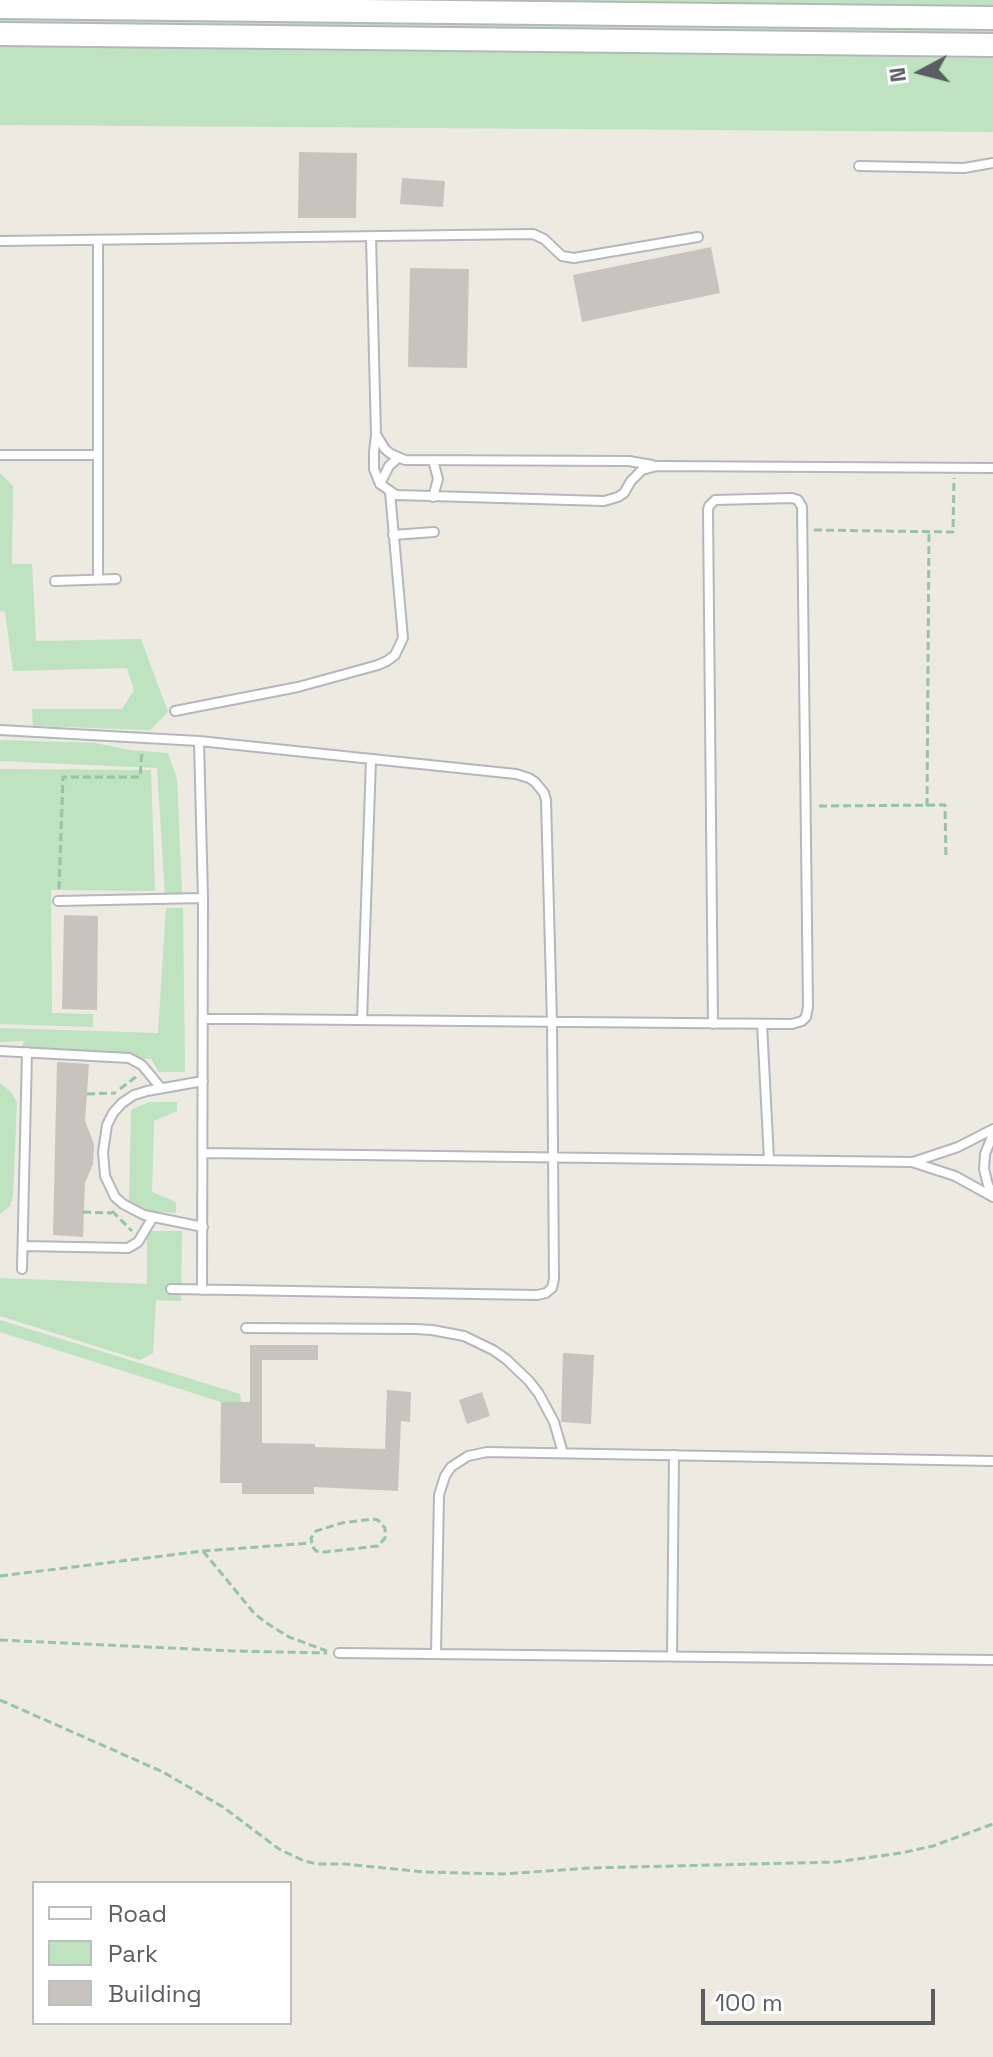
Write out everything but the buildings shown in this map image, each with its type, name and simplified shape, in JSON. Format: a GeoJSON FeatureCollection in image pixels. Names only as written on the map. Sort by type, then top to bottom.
{"type":"FeatureCollection","features":[{"type":"Feature","properties":{"kind":"street"},"geometry":{"type":"LineString","coordinates":[[0,7],[993,18]]}},
{"type":"Feature","properties":{"kind":"street"},"geometry":{"type":"LineString","coordinates":[[163,36],[185,24],[248,23],[254,18],[253,10]]}},
{"type":"Feature","properties":{"kind":"street"},"geometry":{"type":"LineString","coordinates":[[509,39],[509,31],[514,25],[566,24],[591,13]]}},
{"type":"Feature","properties":{"kind":"street"},"geometry":{"type":"LineString","coordinates":[[0,34],[993,45]]}},
{"type":"Feature","properties":{"kind":"lane"},"geometry":{"type":"LineString","coordinates":[[859,166],[955,168],[993,163]]}},
{"type":"Feature","properties":{"kind":"lane"},"geometry":{"type":"LineString","coordinates":[[0,241],[533,234],[541,236],[562,256],[574,258],[698,237]]}},
{"type":"Feature","properties":{"kind":"lane"},"geometry":{"type":"LineString","coordinates":[[371,237],[376,435],[374,469],[380,484],[402,496],[604,501],[624,493],[642,470],[657,466]]}},
{"type":"Feature","properties":{"kind":"lane"},"geometry":{"type":"LineString","coordinates":[[98,240],[98,579]]}},
{"type":"Feature","properties":{"kind":"lane"},"geometry":{"type":"LineString","coordinates":[[376,435],[385,449],[405,460],[620,461],[657,466],[993,468]]}},
{"type":"Feature","properties":{"kind":"lane"},"geometry":{"type":"LineString","coordinates":[[0,455],[98,455]]}},
{"type":"Feature","properties":{"kind":"lane"},"geometry":{"type":"LineString","coordinates":[[380,484],[389,466],[398,458]]}},
{"type":"Feature","properties":{"kind":"lane"},"geometry":{"type":"LineString","coordinates":[[433,460],[438,479],[433,497]]}},
{"type":"Feature","properties":{"kind":"lane"},"geometry":{"type":"LineString","coordinates":[[620,461],[631,481]]}},
{"type":"Feature","properties":{"kind":"lane"},"geometry":{"type":"LineString","coordinates":[[175,711],[338,677],[387,661],[395,655],[403,638],[390,492]]}},
{"type":"Feature","properties":{"kind":"lane"},"geometry":{"type":"LineString","coordinates":[[203,1019],[713,1024],[762,1024],[797,1023],[806,1017],[802,507],[796,498],[715,500],[708,510],[713,1024]]}},
{"type":"Feature","properties":{"kind":"lane"},"geometry":{"type":"LineString","coordinates":[[393,535],[434,532]]}},
{"type":"Feature","properties":{"kind":"lane"},"geometry":{"type":"LineString","coordinates":[[55,581],[116,579]]}},
{"type":"Feature","properties":{"kind":"lane"},"geometry":{"type":"LineString","coordinates":[[0,730],[199,741],[516,774],[529,778],[544,793],[552,1022],[552,1288],[537,1295],[171,1289]]}},
{"type":"Feature","properties":{"kind":"lane"},"geometry":{"type":"LineString","coordinates":[[199,741],[203,898],[202,1290]]}},
{"type":"Feature","properties":{"kind":"lane"},"geometry":{"type":"LineString","coordinates":[[362,1020],[371,759]]}},
{"type":"Feature","properties":{"kind":"lane"},"geometry":{"type":"LineString","coordinates":[[58,901],[203,898]]}},
{"type":"Feature","properties":{"kind":"lane"},"geometry":{"type":"LineString","coordinates":[[762,1024],[769,1160]]}},
{"type":"Feature","properties":{"kind":"lane"},"geometry":{"type":"LineString","coordinates":[[0,1051],[129,1058],[142,1065],[161,1088]]}},
{"type":"Feature","properties":{"kind":"lane"},"geometry":{"type":"LineString","coordinates":[[22,1269],[27,1052]]}},
{"type":"Feature","properties":{"kind":"lane"},"geometry":{"type":"LineString","coordinates":[[203,1081],[147,1091],[122,1103],[107,1125],[103,1152],[105,1176],[115,1197],[133,1211],[203,1227]]}},
{"type":"Feature","properties":{"kind":"lane"},"geometry":{"type":"LineString","coordinates":[[912,1162],[993,1132]]}},
{"type":"Feature","properties":{"kind":"lane"},"geometry":{"type":"LineString","coordinates":[[993,1132],[985,1154],[984,1169],[993,1196]]}},
{"type":"Feature","properties":{"kind":"lane"},"geometry":{"type":"LineString","coordinates":[[203,1153],[912,1162],[955,1176],[993,1196]]}},
{"type":"Feature","properties":{"kind":"lane"},"geometry":{"type":"LineString","coordinates":[[23,1246],[128,1248],[138,1242],[148,1216]]}},
{"type":"Feature","properties":{"kind":"lane"},"geometry":{"type":"LineString","coordinates":[[246,1328],[424,1329],[464,1336],[506,1359],[529,1381],[554,1422],[563,1453]]}},
{"type":"Feature","properties":{"kind":"lane"},"geometry":{"type":"LineString","coordinates":[[436,1653],[439,1495],[445,1476],[459,1461],[477,1452],[993,1461]]}},
{"type":"Feature","properties":{"kind":"lane"},"geometry":{"type":"LineString","coordinates":[[672,1656],[674,1455]]}},
{"type":"Feature","properties":{"kind":"lane"},"geometry":{"type":"LineString","coordinates":[[339,1653],[993,1660]]}},
{"type":"Feature","properties":{"kind":"path"},"geometry":{"type":"LineString","coordinates":[[802,530],[953,532],[954,468]]}},
{"type":"Feature","properties":{"kind":"path"},"geometry":{"type":"LineString","coordinates":[[927,806],[929,531]]}},
{"type":"Feature","properties":{"kind":"path"},"geometry":{"type":"LineString","coordinates":[[58,901],[63,777],[140,777],[142,738]]}},
{"type":"Feature","properties":{"kind":"path"},"geometry":{"type":"LineString","coordinates":[[806,807],[945,805],[946,859]]}},
{"type":"Feature","properties":{"kind":"path"},"geometry":{"type":"LineString","coordinates":[[87,1094],[116,1093]]}},
{"type":"Feature","properties":{"kind":"path"},"geometry":{"type":"LineString","coordinates":[[83,1212],[112,1213]]}},
{"type":"Feature","properties":{"kind":"path"},"geometry":{"type":"LineString","coordinates":[[373,1519],[385,1528],[383,1543],[374,1548],[321,1552],[316,1551],[311,1543],[316,1531],[342,1523],[373,1519]]}},
{"type":"Feature","properties":{"kind":"path"},"geometry":{"type":"LineString","coordinates":[[0,1576],[203,1551],[311,1543]]}},
{"type":"Feature","properties":{"kind":"path"},"geometry":{"type":"LineString","coordinates":[[203,1551],[265,1622],[305,1644],[339,1653]]}},
{"type":"Feature","properties":{"kind":"path"},"geometry":{"type":"LineString","coordinates":[[0,1640],[339,1653]]}},
{"type":"Feature","properties":{"kind":"path"},"geometry":{"type":"LineString","coordinates":[[0,1700],[163,1772],[223,1807],[279,1849],[318,1864],[503,1874],[590,1868],[836,1862],[869,1859],[933,1846],[993,1824]]}},
{"type":"Feature","properties":{"kind":"green space"},"geometry":{"type":"Polygon","coordinates":[[[0,0],[993,0],[993,132],[0,125],[0,0]]]}},
{"type":"Feature","properties":{"kind":"green space"},"geometry":{"type":"Polygon","coordinates":[[[0,473],[13,486],[12,564],[32,564],[36,641],[141,639],[168,712],[150,730],[33,726],[32,709],[122,709],[134,690],[127,668],[13,671],[5,612],[0,611],[0,473]]]}},
{"type":"Feature","properties":{"kind":"green space"},"geometry":{"type":"Polygon","coordinates":[[[0,740],[95,743],[168,753],[177,779],[182,893],[165,895],[157,768],[0,761],[0,740]]]}},
{"type":"Feature","properties":{"kind":"green space"},"geometry":{"type":"Polygon","coordinates":[[[0,769],[151,770],[155,891],[51,890],[52,1013],[93,1014],[93,1027],[0,1024],[0,769]]]}},
{"type":"Feature","properties":{"kind":"green space"},"geometry":{"type":"Polygon","coordinates":[[[166,908],[183,908],[185,1072],[159,1072],[151,1059],[15,1055],[25,1041],[0,1042],[0,1028],[158,1033],[166,908]]]}},
{"type":"Feature","properties":{"kind":"green space"},"geometry":{"type":"Polygon","coordinates":[[[0,1083],[11,1092],[17,1103],[13,1197],[10,1206],[0,1214],[0,1083]]]}},
{"type":"Feature","properties":{"kind":"green space"},"geometry":{"type":"Polygon","coordinates":[[[149,1102],[177,1102],[177,1111],[154,1121],[152,1192],[176,1202],[176,1213],[143,1211],[129,1200],[131,1110],[149,1102]]]}},
{"type":"Feature","properties":{"kind":"green space"},"geometry":{"type":"Polygon","coordinates":[[[147,1231],[182,1231],[181,1301],[156,1300],[153,1353],[140,1360],[0,1316],[0,1278],[147,1284],[147,1231]]]}},
{"type":"Feature","properties":{"kind":"green space"},"geometry":{"type":"Polygon","coordinates":[[[0,1320],[240,1394],[241,1402],[221,1402],[0,1332],[0,1320]]]}}]}
